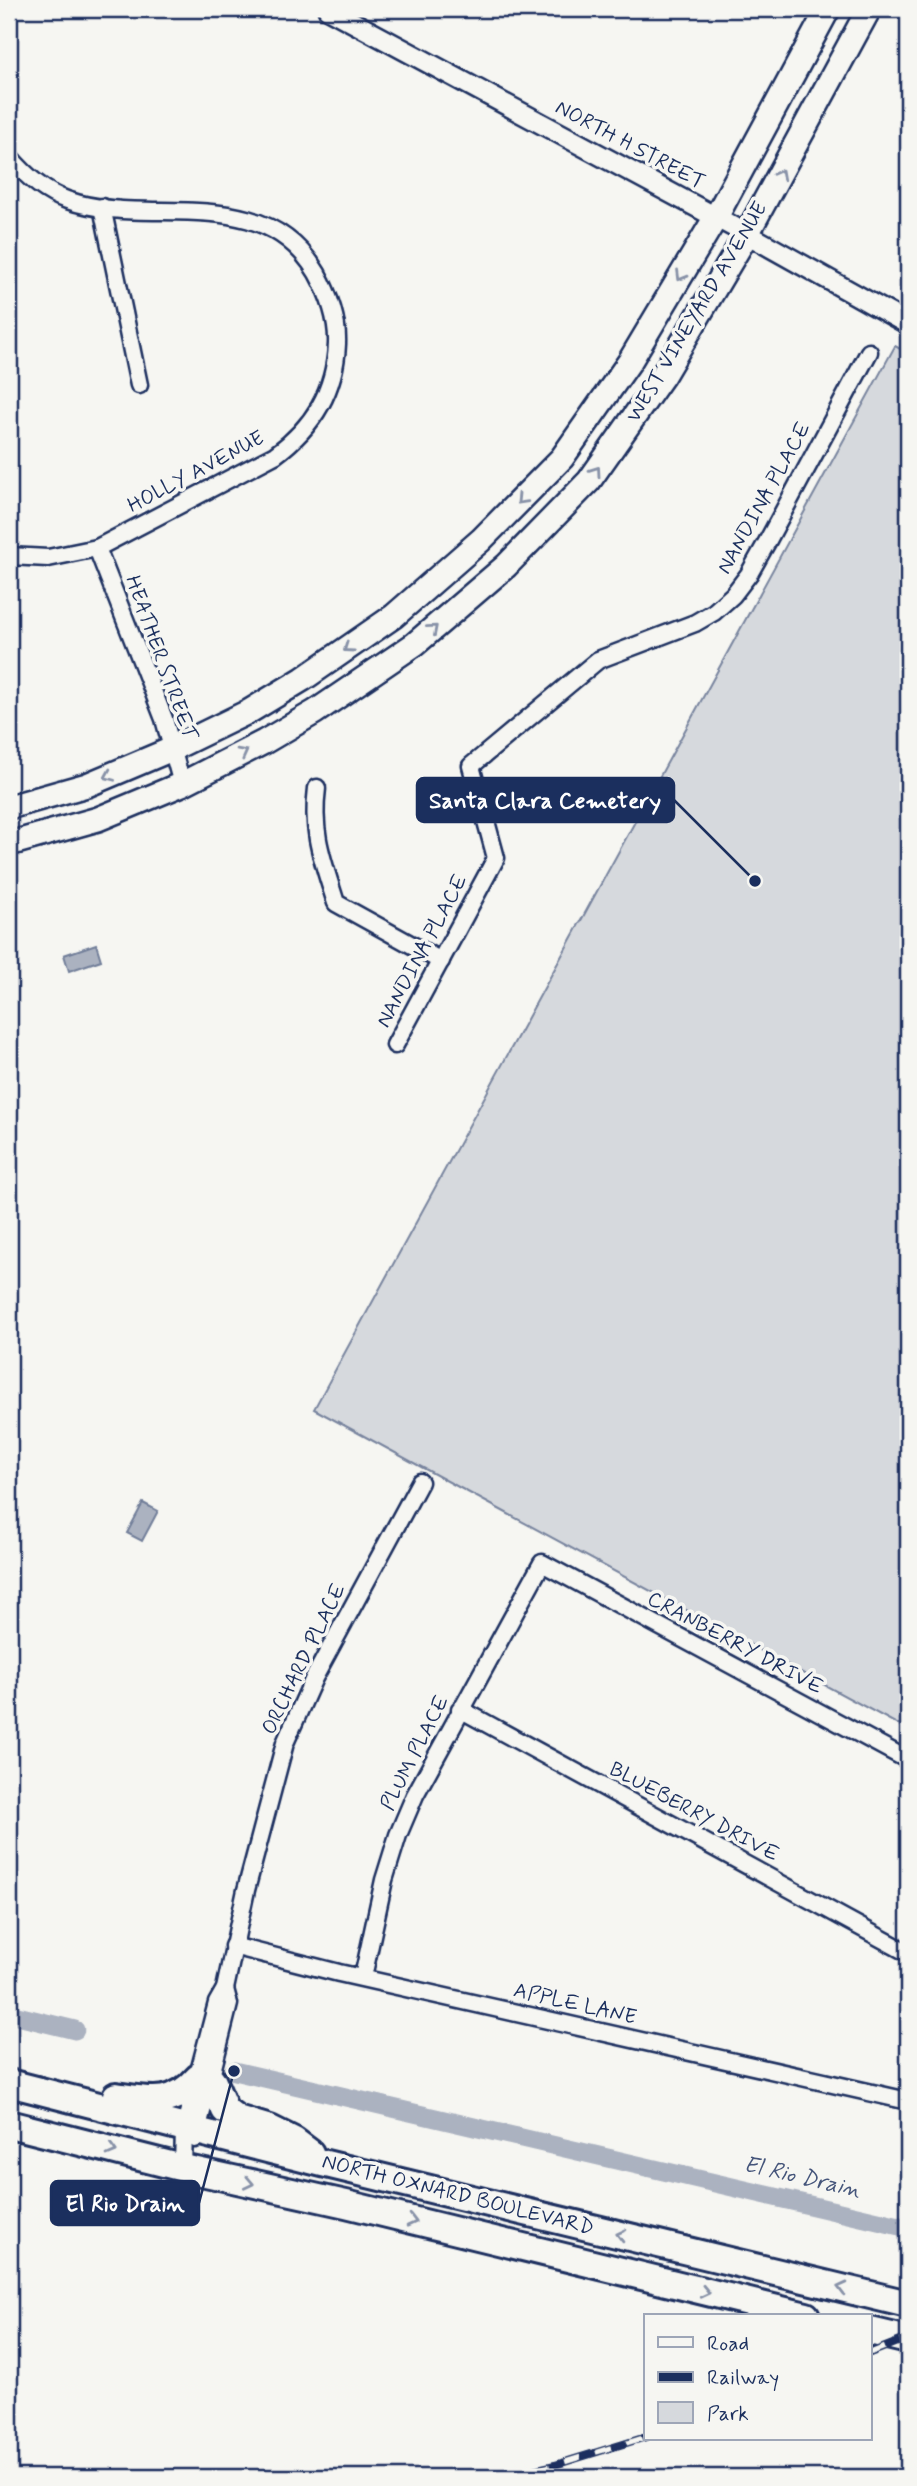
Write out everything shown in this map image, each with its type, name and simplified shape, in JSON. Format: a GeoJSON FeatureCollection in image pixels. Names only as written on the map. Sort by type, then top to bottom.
{"type":"FeatureCollection","features":[{"type":"Feature","properties":{"kind":"main road","name":"WEST VINEYARD AVENUE"},"geometry":{"type":"LineString","coordinates":[[9,807],[86,785],[172,749],[250,711],[303,679],[394,616],[481,540],[562,458],[630,361],[716,217],[828,9]]}},
{"type":"Feature","properties":{"kind":"main road","name":"WEST VINEYARD AVENUE"},"geometry":{"type":"LineString","coordinates":[[9,844],[98,818],[182,784],[264,742],[315,712],[415,644],[506,566],[589,481],[662,377],[747,234],[869,9]]}},
{"type":"Feature","properties":{"kind":"main road"},"geometry":{"type":"LineString","coordinates":[[9,2080],[156,2102],[205,2079],[225,2110],[237,2119],[270,2129],[294,2141],[322,2163]]}},
{"type":"Feature","properties":{"kind":"main road","name":"NORTH OXNARD BOULEVARD"},"geometry":{"type":"LineString","coordinates":[[9,2080],[322,2163],[908,2304]]}},
{"type":"Feature","properties":{"kind":"main road","name":"NORTH OXNARD BOULEVARD"},"geometry":{"type":"LineString","coordinates":[[9,2124],[798,2314]]}},
{"type":"Feature","properties":{"kind":"main road"},"geometry":{"type":"LineString","coordinates":[[872,2331],[908,2340]]}},
{"type":"Feature","properties":{"kind":"street","name":"NORTH H STREET"},"geometry":{"type":"LineString","coordinates":[[328,9],[716,217],[908,324]]}},
{"type":"Feature","properties":{"kind":"street","name":"HOLLY AVENUE"},"geometry":{"type":"LineString","coordinates":[[9,156],[23,173],[43,189],[66,200],[102,207],[229,214],[252,220],[275,232],[296,247],[313,267],[326,289],[338,339],[332,382],[324,402],[296,440],[275,455],[97,548],[48,558],[9,556]]}},
{"type":"Feature","properties":{"kind":"street"},"geometry":{"type":"LineString","coordinates":[[102,207],[139,385]]}},
{"type":"Feature","properties":{"kind":"street","name":"NANDINA PLACE"},"geometry":{"type":"LineString","coordinates":[[395,1045],[496,858],[471,766],[598,660],[695,623],[714,612],[733,595],[761,553],[869,352]]}},
{"type":"Feature","properties":{"kind":"street","name":"HEATHER STREET"},"geometry":{"type":"LineString","coordinates":[[97,548],[164,719],[182,784]]}},
{"type":"Feature","properties":{"kind":"street"},"geometry":{"type":"LineString","coordinates":[[317,788],[313,813],[316,836],[337,903],[442,961]]}},
{"type":"Feature","properties":{"kind":"street","name":"ORCHARD PLACE"},"geometry":{"type":"LineString","coordinates":[[183,2168],[205,2079],[217,2003],[225,1989],[270,1793],[285,1743],[314,1678],[420,1482]]}},
{"type":"Feature","properties":{"kind":"street","name":"PLUM PLACE"},"geometry":{"type":"LineString","coordinates":[[363,1977],[384,1880],[398,1835],[415,1795],[542,1563]]}},
{"type":"Feature","properties":{"kind":"street","name":"CRANBERRY DRIVE"},"geometry":{"type":"LineString","coordinates":[[542,1563],[908,1760]]}},
{"type":"Feature","properties":{"kind":"street","name":"BLUEBERRY DRIVE"},"geometry":{"type":"LineString","coordinates":[[460,1709],[908,1952]]}},
{"type":"Feature","properties":{"kind":"street","name":"APPLE LANE"},"geometry":{"type":"LineString","coordinates":[[233,1946],[908,2101]]}},
{"type":"Feature","properties":{"kind":"green space"},"geometry":{"type":"Polygon","coordinates":[[[895,346],[908,353],[908,1730],[314,1409],[895,346]]]}},
{"type":"Feature","properties":{"kind":"shaded area"},"geometry":{"type":"Polygon","coordinates":[[[96,944],[101,960],[69,971],[64,955],[96,944]]]}},
{"type":"Feature","properties":{"kind":"shaded area"},"geometry":{"type":"Polygon","coordinates":[[[143,1503],[158,1511],[142,1541],[127,1533],[143,1503]]]}},
{"type":"Feature","properties":{"kind":"waterway"},"geometry":{"type":"LineString","coordinates":[[9,2014],[75,2030]]}},
{"type":"Feature","properties":{"kind":"waterway","name":"El Rio Drain"},"geometry":{"type":"LineString","coordinates":[[234,2071],[908,2228]]}},
{"type":"Feature","properties":{"kind":"railway"},"geometry":{"type":"LineString","coordinates":[[872,2352],[908,2338]]}},
{"type":"Feature","properties":{"kind":"railway"},"geometry":{"type":"LineString","coordinates":[[503,2477],[555,2465],[644,2438]]}},
{"type":"Feature","properties":{"kind":"place","name":"Santa Clara Cemetery"},"geometry":{"type":"Point","coordinates":[755,881]}},
{"type":"Feature","properties":{"kind":"place","name":"El Rio Drain"},"geometry":{"type":"Point","coordinates":[234,2071]}}]}
